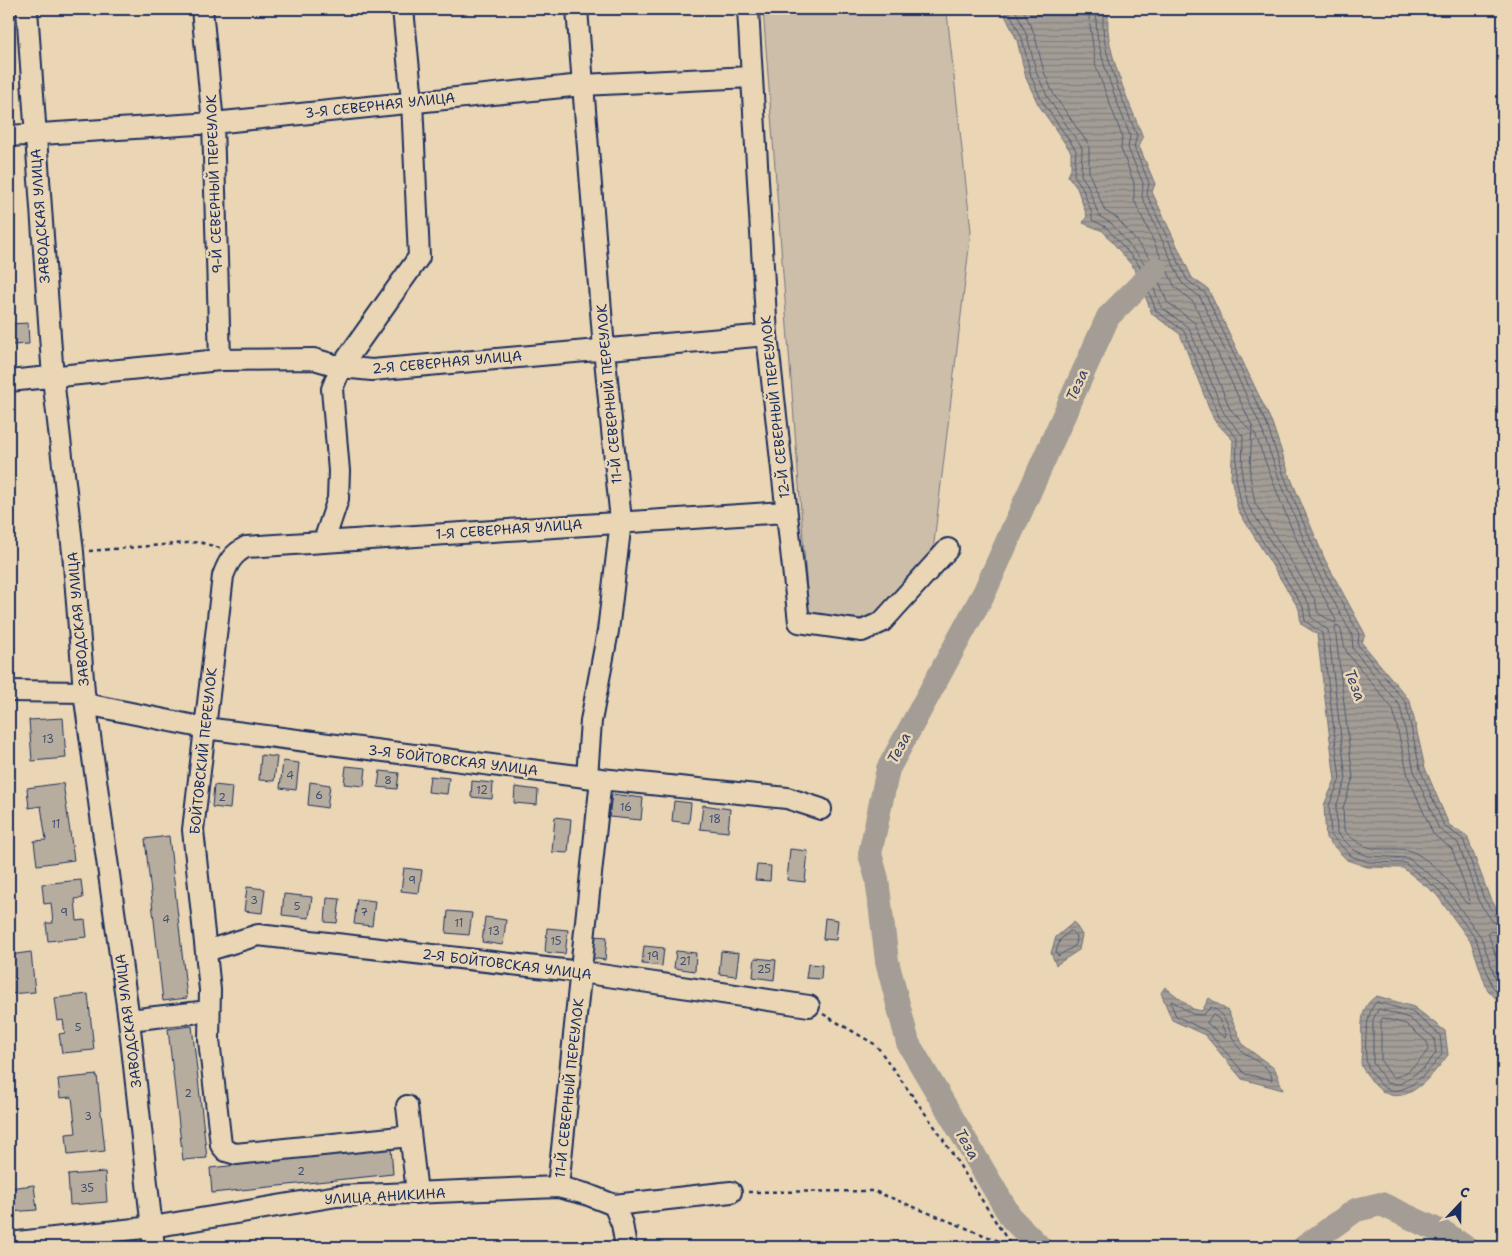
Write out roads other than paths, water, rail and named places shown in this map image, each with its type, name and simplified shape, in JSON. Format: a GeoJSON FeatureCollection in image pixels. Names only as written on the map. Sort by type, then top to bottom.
{"type":"FeatureCollection","features":[{"type":"Feature","properties":{"kind":"street","name":"ЗАВОДСКАЯ УЛИЦА"},"geometry":{"type":"LineString","coordinates":[[27,9],[52,378],[73,552],[85,698],[129,1020],[154,1247]]}},
{"type":"Feature","properties":{"kind":"street","name":"9-Й СЕВЕРНЫЙ ПЕРЕУЛОК"},"geometry":{"type":"LineString","coordinates":[[202,9],[214,122],[220,360]]}},
{"type":"Feature","properties":{"kind":"street"},"geometry":{"type":"LineString","coordinates":[[324,541],[338,499],[339,471],[332,390],[341,367],[419,257],[412,101],[403,9]]}},
{"type":"Feature","properties":{"kind":"street","name":"11-Й СЕВЕРНЫЙ ПЕРЕУЛОК"},"geometry":{"type":"LineString","coordinates":[[558,1188],[581,972],[594,778],[591,721],[608,631],[621,521],[604,349],[577,9]]}},
{"type":"Feature","properties":{"kind":"street","name":"12-Й СЕВЕРНЫЙ ПЕРЕУЛОК"},"geometry":{"type":"LineString","coordinates":[[748,9],[767,335],[785,512],[799,622],[862,631],[882,622],[948,550]]}},
{"type":"Feature","properties":{"kind":"street","name":"3-Я СЕВЕРНАЯ УЛИЦА"},"geometry":{"type":"LineString","coordinates":[[9,136],[34,132],[214,122],[582,85],[751,77]]}},
{"type":"Feature","properties":{"kind":"street","name":"2-Я СЕВЕРНАЯ УЛИЦА"},"geometry":{"type":"LineString","coordinates":[[9,382],[220,360],[314,359],[341,367],[372,370],[767,335]]}},
{"type":"Feature","properties":{"kind":"street","name":"1-Я СЕВЕРНАЯ УЛИЦА"},"geometry":{"type":"LineString","coordinates":[[235,553],[246,547],[324,541],[785,512]]}},
{"type":"Feature","properties":{"kind":"street","name":"БОЙТОВСКИЙ ПЕРЕУЛОК"},"geometry":{"type":"LineString","coordinates":[[235,553],[223,576],[193,830],[210,990],[209,1040],[220,1145],[226,1151],[236,1154],[410,1136]]}},
{"type":"Feature","properties":{"kind":"street"},"geometry":{"type":"LineString","coordinates":[[9,691],[85,698]]}},
{"type":"Feature","properties":{"kind":"street","name":"3-Я БОЙТОВСКАЯ УЛИЦА"},"geometry":{"type":"LineString","coordinates":[[85,698],[205,728],[594,778],[787,798],[821,809]]}},
{"type":"Feature","properties":{"kind":"street","name":"2-Я БОЙТОВСКАЯ УЛИЦА"},"geometry":{"type":"LineString","coordinates":[[206,951],[258,935],[581,972],[809,1006]]}},
{"type":"Feature","properties":{"kind":"street"},"geometry":{"type":"LineString","coordinates":[[129,1020],[210,1011]]}},
{"type":"Feature","properties":{"kind":"street"},"geometry":{"type":"LineString","coordinates":[[407,1106],[417,1193]]}},
{"type":"Feature","properties":{"kind":"street","name":"УЛИЦА АНИКИНА"},"geometry":{"type":"LineString","coordinates":[[9,1243],[152,1227],[336,1196],[558,1188],[586,1194],[614,1205],[731,1192]]}},
{"type":"Feature","properties":{"kind":"street"},"geometry":{"type":"LineString","coordinates":[[614,1205],[622,1224],[626,1247]]}},
{"type":"Feature","properties":{"kind":"water"},"geometry":{"type":"Polygon","coordinates":[[[1002,9],[1110,9],[1108,22],[1112,55],[1124,91],[1143,137],[1139,146],[1155,184],[1152,192],[1192,278],[1208,289],[1272,423],[1289,474],[1325,560],[1365,634],[1362,643],[1410,701],[1425,768],[1449,825],[1467,836],[1489,896],[1503,918],[1503,1006],[1487,989],[1471,942],[1436,894],[1403,868],[1367,867],[1347,860],[1326,838],[1324,805],[1335,780],[1317,634],[1301,624],[1299,609],[1238,510],[1231,477],[1233,440],[1214,420],[1180,334],[1152,314],[1135,269],[1103,231],[1083,223],[1087,216],[1077,188],[1068,176],[1071,169],[1071,152],[1038,104],[1026,78],[1017,40],[1002,9]]]}},
{"type":"Feature","properties":{"kind":"water"},"geometry":{"type":"Polygon","coordinates":[[[1074,922],[1082,935],[1079,950],[1056,965],[1051,953],[1056,937],[1074,922]]]}},
{"type":"Feature","properties":{"kind":"water"},"geometry":{"type":"Polygon","coordinates":[[[1165,987],[1193,1009],[1202,1011],[1209,998],[1228,1011],[1243,1045],[1275,1069],[1283,1090],[1242,1079],[1205,1035],[1172,1020],[1161,993],[1165,987]]]}},
{"type":"Feature","properties":{"kind":"water"},"geometry":{"type":"Polygon","coordinates":[[[1377,996],[1414,1007],[1445,1031],[1448,1055],[1422,1084],[1402,1095],[1392,1095],[1381,1091],[1361,1065],[1362,1019],[1367,1006],[1377,996]]]}},
{"type":"Feature","properties":{"kind":"waterway","name":"Теза"},"geometry":{"type":"LineString","coordinates":[[1040,1247],[1012,1219],[908,1043],[887,961],[877,879],[870,854],[888,769],[985,591],[1108,317],[1156,269]]}},
{"type":"Feature","properties":{"kind":"waterway","name":"Теза"},"geometry":{"type":"LineString","coordinates":[[1304,1247],[1356,1210],[1381,1204],[1448,1235],[1465,1247]]}}]}
